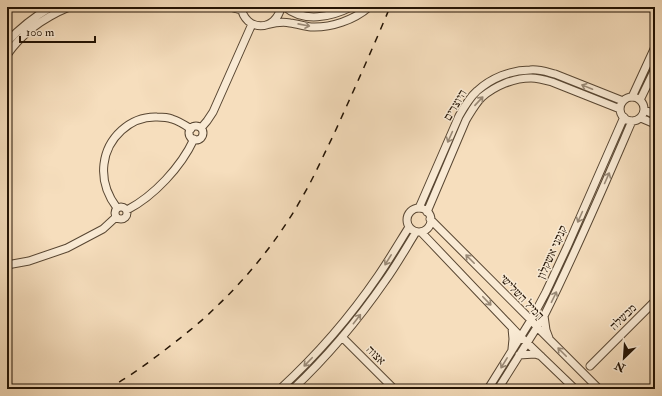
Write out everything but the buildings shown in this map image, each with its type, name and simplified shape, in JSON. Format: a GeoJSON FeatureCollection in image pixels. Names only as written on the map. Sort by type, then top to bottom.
{"type":"FeatureCollection","features":[{"type":"Feature","properties":{"kind":"street"},"geometry":{"type":"LineString","coordinates":[[7,42],[25,24],[51,7]]}},
{"type":"Feature","properties":{"kind":"street"},"geometry":{"type":"LineString","coordinates":[[7,55],[19,40],[30,30],[44,20],[69,7]]}},
{"type":"Feature","properties":{"kind":"street"},"geometry":{"type":"LineString","coordinates":[[230,7],[241,8],[244,17],[252,24],[260,26],[279,22],[289,22],[310,27],[323,27],[337,24],[352,18],[369,7]]}},
{"type":"Feature","properties":{"kind":"street"},"geometry":{"type":"LineString","coordinates":[[266,25],[276,19],[281,7]]}},
{"type":"Feature","properties":{"kind":"street"},"geometry":{"type":"LineString","coordinates":[[285,7],[293,13],[313,17],[342,12],[351,7]]}},
{"type":"Feature","properties":{"kind":"street"},"geometry":{"type":"LineString","coordinates":[[201,128],[213,112],[252,24]]}},
{"type":"Feature","properties":{"kind":"street"},"geometry":{"type":"LineString","coordinates":[[632,97],[655,47]]}},
{"type":"Feature","properties":{"kind":"street"},"geometry":{"type":"LineString","coordinates":[[640,100],[655,69]]}},
{"type":"Feature","properties":{"kind":"street","name":"היוצרים"},"geometry":{"type":"LineString","coordinates":[[419,208],[466,103],[488,82],[516,71],[544,71],[623,101]]}},
{"type":"Feature","properties":{"kind":"street","name":"היוצרים"},"geometry":{"type":"LineString","coordinates":[[429,215],[466,120],[473,108],[492,90],[518,79],[542,79],[620,109]]}},
{"type":"Feature","properties":{"kind":"street"},"geometry":{"type":"LineString","coordinates":[[628,97],[638,98],[640,100],[643,103],[645,110],[641,118],[632,121],[628,120],[622,115],[620,109],[623,101],[628,97]]}},
{"type":"Feature","properties":{"kind":"street"},"geometry":{"type":"LineString","coordinates":[[645,110],[655,115]]}},
{"type":"Feature","properties":{"kind":"street"},"geometry":{"type":"LineString","coordinates":[[117,208],[109,196],[105,184],[104,164],[109,147],[120,131],[135,121],[152,117],[172,118],[191,129]]}},
{"type":"Feature","properties":{"kind":"street","name":"קנקני אשקלון"},"geometry":{"type":"LineString","coordinates":[[488,389],[531,320],[546,292],[624,117]]}},
{"type":"Feature","properties":{"kind":"street"},"geometry":{"type":"LineString","coordinates":[[641,118],[655,124]]}},
{"type":"Feature","properties":{"kind":"street","name":"קנקני אשקלון"},"geometry":{"type":"LineString","coordinates":[[498,389],[544,316],[573,256],[632,121]]}},
{"type":"Feature","properties":{"kind":"street"},"geometry":{"type":"LineString","coordinates":[[191,129],[196,126],[201,128]]}},
{"type":"Feature","properties":{"kind":"street"},"geometry":{"type":"LineString","coordinates":[[194,139],[201,138],[203,133],[201,128]]}},
{"type":"Feature","properties":{"kind":"street"},"geometry":{"type":"LineString","coordinates":[[191,129],[190,135],[194,139]]}},
{"type":"Feature","properties":{"kind":"street"},"geometry":{"type":"LineString","coordinates":[[127,210],[143,201],[166,178],[186,155],[194,139]]}},
{"type":"Feature","properties":{"kind":"street"},"geometry":{"type":"LineString","coordinates":[[117,208],[119,206],[124,207],[127,210]]}},
{"type":"Feature","properties":{"kind":"street"},"geometry":{"type":"LineString","coordinates":[[116,217],[115,212],[117,208]]}},
{"type":"Feature","properties":{"kind":"street"},"geometry":{"type":"LineString","coordinates":[[293,389],[326,355],[358,318],[419,232],[425,230],[429,226],[431,222],[429,215],[425,210],[419,208],[412,210],[407,216],[406,221],[411,230],[419,232],[512,328],[575,389]]}},
{"type":"Feature","properties":{"kind":"street"},"geometry":{"type":"LineString","coordinates":[[116,217],[124,219],[127,215],[127,210]]}},
{"type":"Feature","properties":{"kind":"street","name":"המיל השלישי"},"geometry":{"type":"LineString","coordinates":[[429,215],[537,328],[599,389]]}},
{"type":"Feature","properties":{"kind":"street"},"geometry":{"type":"LineString","coordinates":[[7,265],[34,259],[68,248],[103,229],[116,217]]}},
{"type":"Feature","properties":{"kind":"street"},"geometry":{"type":"LineString","coordinates":[[280,389],[325,344],[351,313],[378,276],[409,227]]}},
{"type":"Feature","properties":{"kind":"street","name":"מבשלה"},"geometry":{"type":"LineString","coordinates":[[590,366],[655,301]]}},
{"type":"Feature","properties":{"kind":"street"},"geometry":{"type":"LineString","coordinates":[[518,307],[528,310],[537,309]]}},
{"type":"Feature","properties":{"kind":"street"},"geometry":{"type":"LineString","coordinates":[[544,316],[546,330],[550,340]]}},
{"type":"Feature","properties":{"kind":"street"},"geometry":{"type":"LineString","coordinates":[[512,328],[512,351]]}},
{"type":"Feature","properties":{"kind":"street","name":"אצוה"},"geometry":{"type":"LineString","coordinates":[[342,337],[394,389]]}},
{"type":"Feature","properties":{"kind":"street"},"geometry":{"type":"LineString","coordinates":[[519,355],[535,354],[541,356]]}},
{"type":"Feature","properties":{"kind":"street"},"geometry":{"type":"LineString","coordinates":[[577,367],[590,366],[588,378]]}},
{"type":"Feature","properties":{"kind":"railway"},"geometry":{"type":"LineString","coordinates":[[107,389],[149,362],[206,317],[252,269],[275,240],[295,210],[316,172],[390,7]]}}]}
